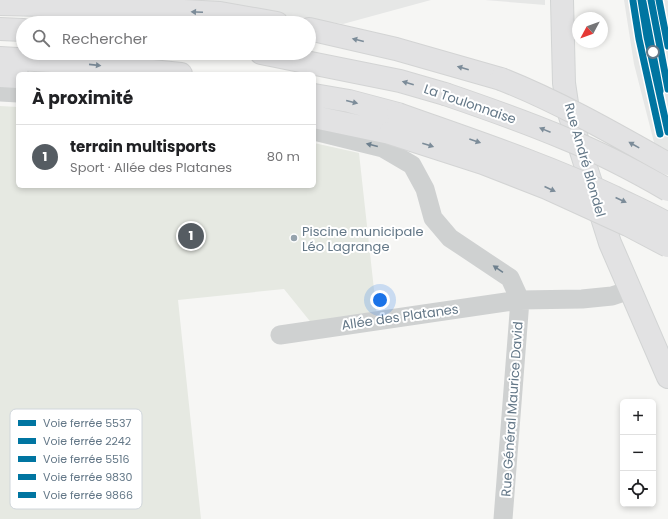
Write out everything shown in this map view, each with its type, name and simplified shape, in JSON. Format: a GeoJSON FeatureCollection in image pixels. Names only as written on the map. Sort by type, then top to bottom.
{"type":"FeatureCollection","features":[{"type":"Feature","properties":{"kind":"main road","name":"Rue André Blondel"},"geometry":{"type":"LineString","coordinates":[[562,0],[564,83],[568,110],[610,243],[668,377]]}},
{"type":"Feature","properties":{"kind":"main road"},"geometry":{"type":"LineString","coordinates":[[0,4],[92,6],[220,13],[237,16]]}},
{"type":"Feature","properties":{"kind":"main road"},"geometry":{"type":"LineString","coordinates":[[0,30],[16,30]]}},
{"type":"Feature","properties":{"kind":"main road"},"geometry":{"type":"LineString","coordinates":[[316,31],[396,49],[501,79],[534,92],[614,133],[668,164]]}},
{"type":"Feature","properties":{"kind":"main road"},"geometry":{"type":"LineString","coordinates":[[0,58],[16,59]]}},
{"type":"Feature","properties":{"kind":"main road"},"geometry":{"type":"LineString","coordinates":[[35,60],[161,72]]}},
{"type":"Feature","properties":{"kind":"main road","name":"La Toulonnaise"},"geometry":{"type":"LineString","coordinates":[[296,60],[400,81],[445,94],[506,115],[568,140],[638,173],[668,190]]}},
{"type":"Feature","properties":{"kind":"main road"},"geometry":{"type":"LineString","coordinates":[[0,76],[16,77]]}},
{"type":"Feature","properties":{"kind":"main road"},"geometry":{"type":"LineString","coordinates":[[316,95],[349,101],[394,124],[546,188],[628,225],[668,246]]}},
{"type":"Feature","properties":{"kind":"main road"},"geometry":{"type":"LineString","coordinates":[[316,117],[394,124],[525,159],[587,184],[668,224]]}},
{"type":"Feature","properties":{"kind":"street"},"geometry":{"type":"LineString","coordinates":[[0,92],[16,93]]}},
{"type":"Feature","properties":{"kind":"street"},"geometry":{"type":"LineString","coordinates":[[316,131],[383,148],[412,165],[425,189],[433,218],[450,238],[510,278],[520,300]]}},
{"type":"Feature","properties":{"kind":"street","name":"Allée des Platanes"},"geometry":{"type":"LineString","coordinates":[[280,335],[520,300],[582,299],[612,296],[630,290]]}},
{"type":"Feature","properties":{"kind":"street","name":"Rue Général Maurice David"},"geometry":{"type":"LineString","coordinates":[[503,519],[520,300]]}},
{"type":"Feature","properties":{"kind":"shaded area"},"geometry":{"type":"Polygon","coordinates":[[[180,0],[431,0],[343,24],[316,20],[316,16],[289,16],[180,0]]]}},
{"type":"Feature","properties":{"kind":"shaded area"},"geometry":{"type":"Polygon","coordinates":[[[485,0],[545,0],[545,5],[485,0]]]}},
{"type":"Feature","properties":{"kind":"shaded area"},"geometry":{"type":"Polygon","coordinates":[[[624,0],[668,1],[668,167],[659,162],[634,64],[624,0]]]}},
{"type":"Feature","properties":{"kind":"shaded area"},"geometry":{"type":"Polygon","coordinates":[[[0,106],[16,107],[16,188],[316,188],[316,143],[359,153],[377,317],[313,325],[284,289],[178,300],[201,519],[0,519],[0,106]]]}},
{"type":"Feature","properties":{"kind":"rail line","name":"5537"},"geometry":{"type":"LineString","coordinates":[[641,0],[647,37],[668,132]]}},
{"type":"Feature","properties":{"kind":"rail line","name":"2242"},"geometry":{"type":"LineString","coordinates":[[651,0],[668,89]]}},
{"type":"Feature","properties":{"kind":"rail line","name":"9866"},"geometry":{"type":"LineString","coordinates":[[659,0],[668,46]]}},
{"type":"Feature","properties":{"kind":"rail line","name":"9830"},"geometry":{"type":"LineString","coordinates":[[633,1],[639,39],[660,134]]}},
{"type":"Feature","properties":{"kind":"rail line","name":"5516"},"geometry":{"type":"LineString","coordinates":[[643,2],[660,91]]}},
{"type":"Feature","properties":{"kind":"place","name":"terrain multisports"},"geometry":{"type":"Point","coordinates":[191,236]}},
{"type":"Feature","properties":{"kind":"place","name":"Piscine municipale Léo Lagrange"},"geometry":{"type":"Point","coordinates":[294,238]}}]}
